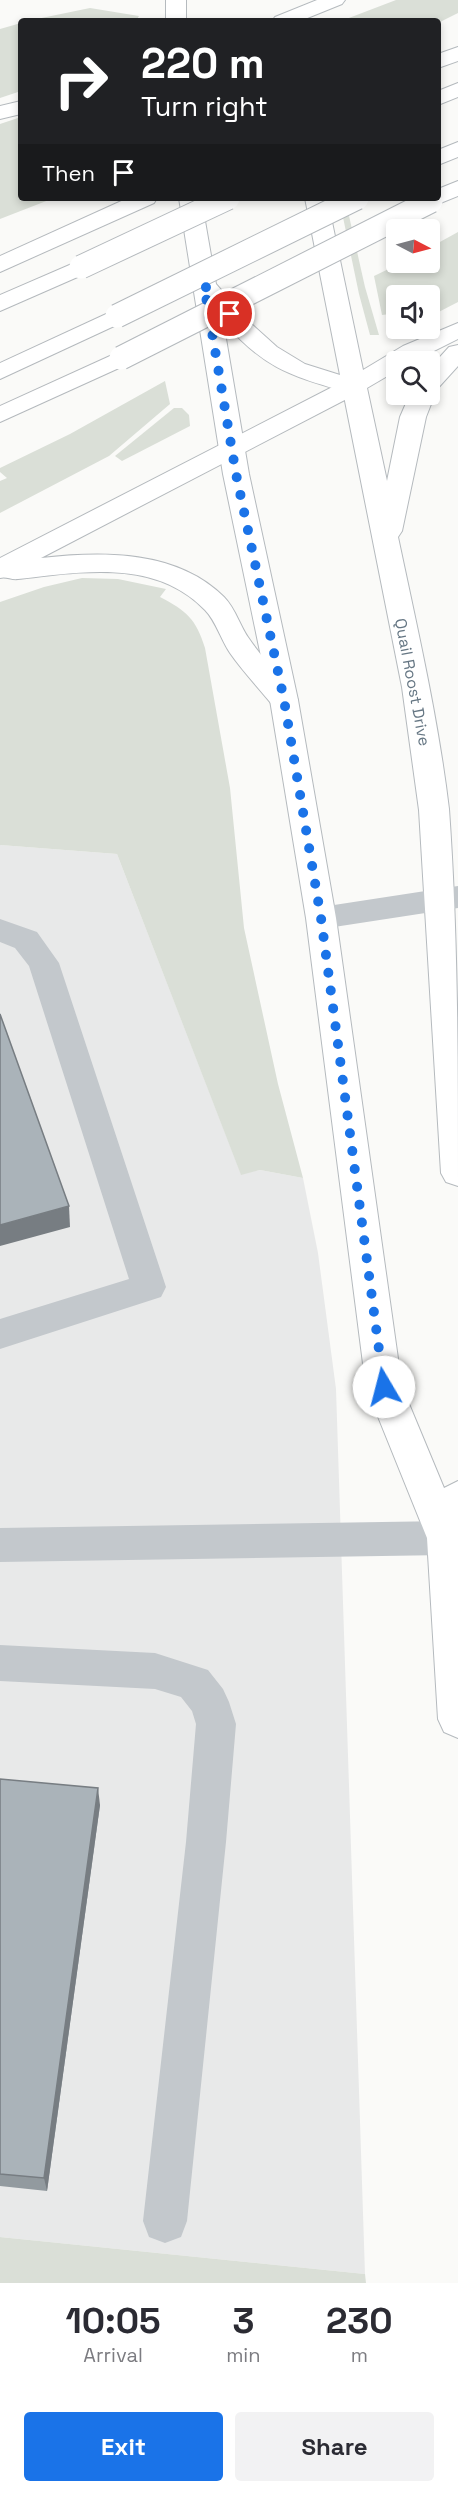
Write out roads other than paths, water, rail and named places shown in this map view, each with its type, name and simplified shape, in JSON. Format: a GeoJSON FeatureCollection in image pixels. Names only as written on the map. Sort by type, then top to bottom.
{"type":"FeatureCollection","features":[{"type":"Feature","properties":{"kind":"main road"},"geometry":{"type":"LineString","coordinates":[[176,0],[176,18]]}},
{"type":"Feature","properties":{"kind":"main road"},"geometry":{"type":"LineString","coordinates":[[277,15],[335,0]]}},
{"type":"Feature","properties":{"kind":"main road"},"geometry":{"type":"LineString","coordinates":[[441,60],[458,52]]}},
{"type":"Feature","properties":{"kind":"main road"},"geometry":{"type":"LineString","coordinates":[[441,98],[458,89]]}},
{"type":"Feature","properties":{"kind":"main road"},"geometry":{"type":"LineString","coordinates":[[0,113],[18,107]]}},
{"type":"Feature","properties":{"kind":"main road"},"geometry":{"type":"LineString","coordinates":[[441,157],[458,149]]}},
{"type":"Feature","properties":{"kind":"main road"},"geometry":{"type":"LineString","coordinates":[[441,196],[458,188]]}},
{"type":"Feature","properties":{"kind":"main road"},"geometry":{"type":"LineString","coordinates":[[0,265],[140,201]]}},
{"type":"Feature","properties":{"kind":"main road"},"geometry":{"type":"LineString","coordinates":[[190,201],[231,448],[284,700],[321,918],[384,1387],[446,1538],[455,1634],[458,1719]]}},
{"type":"Feature","properties":{"kind":"main road"},"geometry":{"type":"LineString","coordinates":[[0,304],[222,201]]}},
{"type":"Feature","properties":{"kind":"main road","name":"Quail Roost Drive"},"geometry":{"type":"LineString","coordinates":[[317,201],[426,751],[448,898],[458,1173]]}},
{"type":"Feature","properties":{"kind":"main road"},"geometry":{"type":"LineString","coordinates":[[0,372],[351,201]]}},
{"type":"Feature","properties":{"kind":"main road"},"geometry":{"type":"LineString","coordinates":[[0,415],[121,358],[431,201]]}},
{"type":"Feature","properties":{"kind":"main road"},"geometry":{"type":"LineString","coordinates":[[204,285],[256,343],[280,361],[353,386]]}},
{"type":"Feature","properties":{"kind":"main road"},"geometry":{"type":"LineString","coordinates":[[0,571],[353,386],[412,351],[458,330]]}},
{"type":"Feature","properties":{"kind":"main road"},"geometry":{"type":"LineString","coordinates":[[440,371],[458,352]]}},
{"type":"Feature","properties":{"kind":"main road"},"geometry":{"type":"LineString","coordinates":[[386,544],[410,429],[419,405]]}},
{"type":"Feature","properties":{"kind":"main road"},"geometry":{"type":"LineString","coordinates":[[0,571],[101,562],[154,570],[182,579],[215,604],[234,639],[284,700]]}},
{"type":"Feature","properties":{"kind":"main road"},"geometry":{"type":"LineString","coordinates":[[446,1538],[458,1497]]}},
{"type":"Feature","properties":{"kind":"lane"},"geometry":{"type":"LineString","coordinates":[[321,918],[448,898]]}},
{"type":"Feature","properties":{"kind":"lane"},"geometry":{"type":"LineString","coordinates":[[0,930],[26,940],[43,963],[149,1287],[0,1334]]}},
{"type":"Feature","properties":{"kind":"lane"},"geometry":{"type":"LineString","coordinates":[[0,1545],[446,1538]]}},
{"type":"Feature","properties":{"kind":"lane"},"geometry":{"type":"LineString","coordinates":[[0,1663],[155,1671],[174,1676],[194,1683],[209,1702],[216,1724],[206,1842],[165,2221]]}}]}
